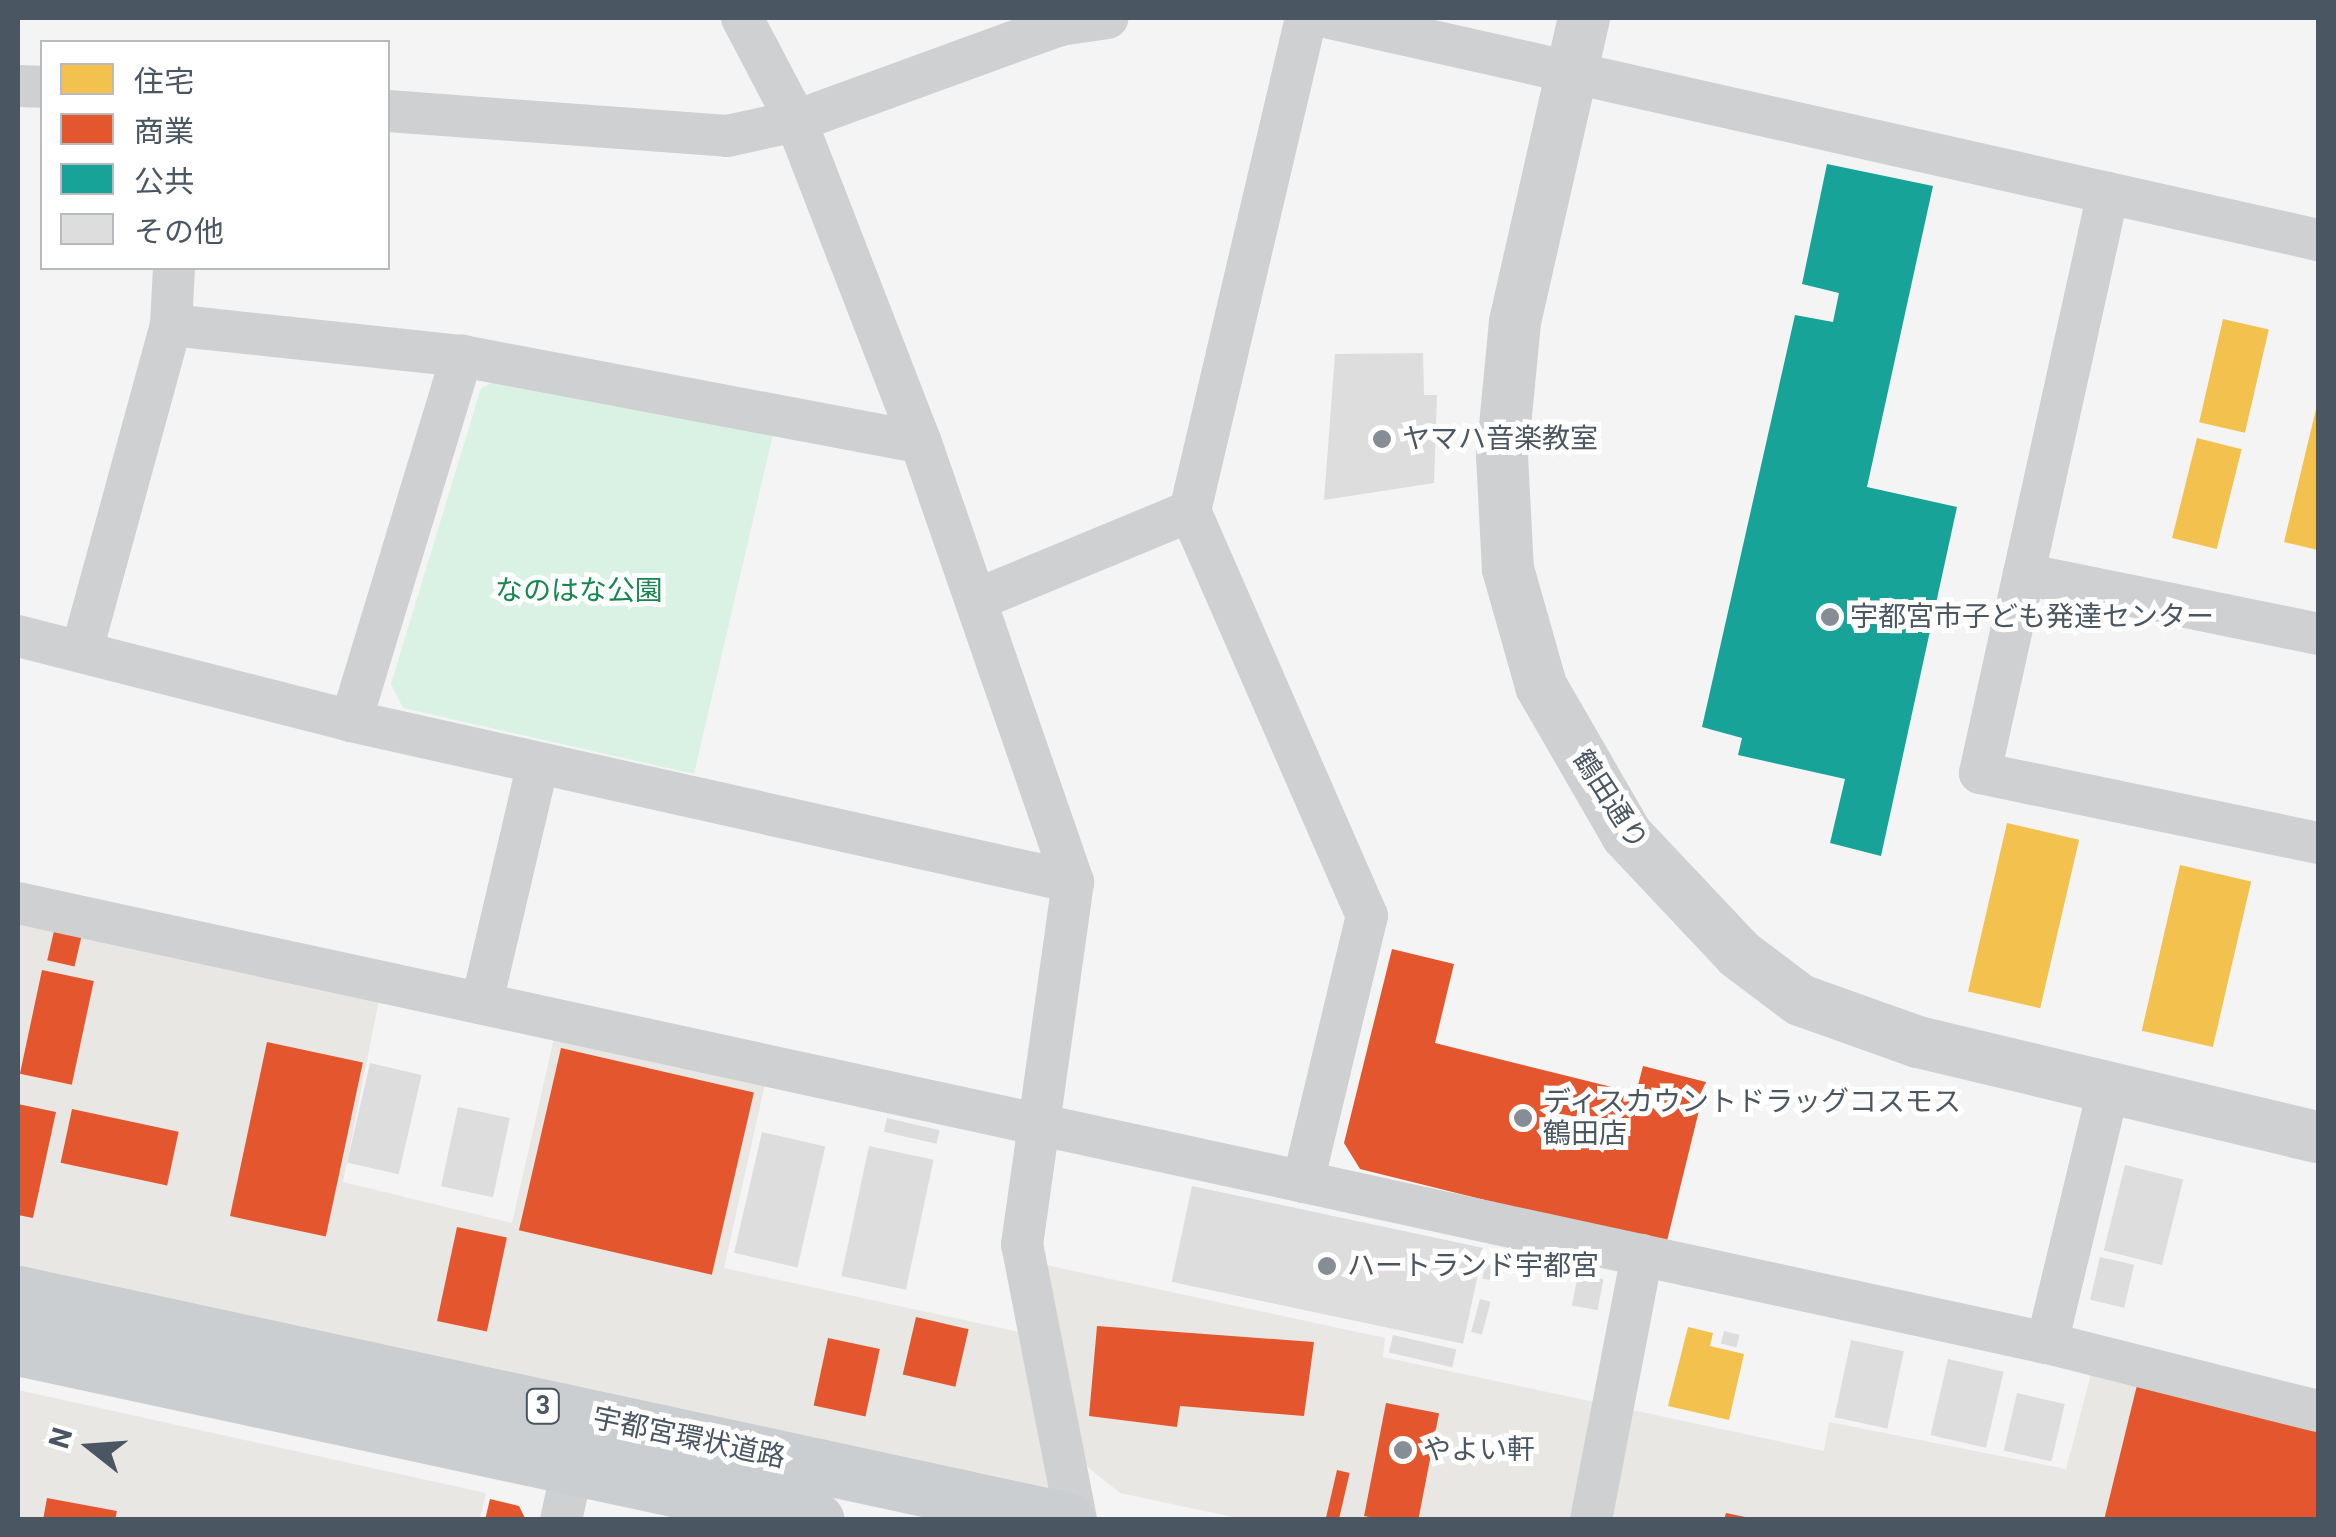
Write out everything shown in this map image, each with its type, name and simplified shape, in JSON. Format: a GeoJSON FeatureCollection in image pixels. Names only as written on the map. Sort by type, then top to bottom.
{"type":"FeatureCollection","features":[{"type":"Feature","properties":{"kind":"main road","name":"宇都宮環状道路"},"geometry":{"type":"LineString","coordinates":[[18,1293],[1068,1520]]}},
{"type":"Feature","properties":{"kind":"main road","name":"宇都宮環状道路"},"geometry":{"type":"LineString","coordinates":[[18,1348],[817,1520]]}},
{"type":"Feature","properties":{"kind":"street"},"geometry":{"type":"LineString","coordinates":[[742,18],[796,121],[921,443],[1073,882],[1042,1128],[1022,1244],[1076,1520]]}},
{"type":"Feature","properties":{"kind":"street"},"geometry":{"type":"LineString","coordinates":[[390,111],[727,136],[796,121],[1060,21],[1107,18]]}},
{"type":"Feature","properties":{"kind":"street"},"geometry":{"type":"LineString","coordinates":[[1303,1182],[1367,916],[1190,511],[1306,18]]}},
{"type":"Feature","properties":{"kind":"street"},"geometry":{"type":"LineString","coordinates":[[1330,18],[2318,240]]}},
{"type":"Feature","properties":{"kind":"street","name":"鶴田通り"},"geometry":{"type":"LineString","coordinates":[[1584,18],[1515,322],[1502,456],[1508,569],[1541,686],[1627,836],[1738,954],[1800,1000],[1918,1042],[2318,1136]]}},
{"type":"Feature","properties":{"kind":"street"},"geometry":{"type":"LineString","coordinates":[[2108,192],[1980,773],[2318,843]]}},
{"type":"Feature","properties":{"kind":"street"},"geometry":{"type":"LineString","coordinates":[[82,650],[171,325],[174,270]]}},
{"type":"Feature","properties":{"kind":"street"},"geometry":{"type":"LineString","coordinates":[[171,325],[462,356],[921,443]]}},
{"type":"Feature","properties":{"kind":"street"},"geometry":{"type":"LineString","coordinates":[[351,721],[462,356]]}},
{"type":"Feature","properties":{"kind":"street"},"geometry":{"type":"LineString","coordinates":[[978,599],[1190,511]]}},
{"type":"Feature","properties":{"kind":"street"},"geometry":{"type":"LineString","coordinates":[[2024,574],[2318,634]]}},
{"type":"Feature","properties":{"kind":"street"},"geometry":{"type":"LineString","coordinates":[[18,636],[351,721],[1073,882]]}},
{"type":"Feature","properties":{"kind":"street"},"geometry":{"type":"LineString","coordinates":[[482,1002],[538,763]]}},
{"type":"Feature","properties":{"kind":"street"},"geometry":{"type":"LineString","coordinates":[[18,903],[2046,1343],[2318,1411]]}},
{"type":"Feature","properties":{"kind":"street"},"geometry":{"type":"LineString","coordinates":[[2046,1343],[2109,1087]]}},
{"type":"Feature","properties":{"kind":"street"},"geometry":{"type":"LineString","coordinates":[[1591,1520],[1642,1255]]}},
{"type":"Feature","properties":{"kind":"street"},"geometry":{"type":"LineString","coordinates":[[562,1520],[573,1466]]}},
{"type":"Feature","properties":{"kind":"shaded area"},"geometry":{"type":"Polygon","coordinates":[[[18,920],[379,1000],[343,1182],[512,1223],[554,1038],[765,1084],[724,1268],[1024,1333],[1055,1491],[18,1268],[18,920]]]}},
{"type":"Feature","properties":{"kind":"shaded area"},"geometry":{"type":"Polygon","coordinates":[[[1046,1265],[1385,1338],[1383,1357],[1824,1451],[1829,1422],[2066,1469],[2092,1370],[2318,1428],[2318,1519],[1242,1519],[1120,1493],[1085,1465],[1046,1265]]]}},
{"type":"Feature","properties":{"kind":"shaded area"},"geometry":{"type":"Polygon","coordinates":[[[18,1390],[486,1493],[480,1519],[18,1520],[18,1390]]]}},
{"type":"Feature","properties":{"kind":"green space","name":"なのはな公園"},"geometry":{"type":"Polygon","coordinates":[[[506,377],[774,430],[694,774],[403,708],[391,684],[481,388],[506,377]]]}},
{"type":"Feature","properties":{"kind":"building: 住宅"},"geometry":{"type":"Polygon","coordinates":[[[2223,319],[2269,330],[2245,433],[2199,422],[2223,319]]]}},
{"type":"Feature","properties":{"kind":"building: 住宅"},"geometry":{"type":"Polygon","coordinates":[[[2318,401],[2318,550],[2284,542],[2318,401]]]}},
{"type":"Feature","properties":{"kind":"building: 住宅"},"geometry":{"type":"Polygon","coordinates":[[[2197,438],[2242,449],[2217,549],[2172,538],[2197,438]]]}},
{"type":"Feature","properties":{"kind":"building: 住宅"},"geometry":{"type":"Polygon","coordinates":[[[2007,823],[2079,840],[2040,1008],[1968,992],[2007,823]]]}},
{"type":"Feature","properties":{"kind":"building: 住宅"},"geometry":{"type":"Polygon","coordinates":[[[2180,865],[2251,881],[2213,1047],[2142,1031],[2180,865]]]}},
{"type":"Feature","properties":{"kind":"building: 住宅"},"geometry":{"type":"Polygon","coordinates":[[[1688,1327],[1713,1333],[1710,1346],[1744,1354],[1729,1420],[1668,1406],[1688,1327]]]}},
{"type":"Feature","properties":{"kind":"building: 商業"},"geometry":{"type":"Polygon","coordinates":[[[54,931],[81,937],[75,967],[47,960],[54,931]]]}},
{"type":"Feature","properties":{"kind":"building: 商業","name":"ディスカウントドラッグコスモス 鶴田店"},"geometry":{"type":"Polygon","coordinates":[[[1392,949],[1454,964],[1435,1043],[1636,1093],[1643,1066],[1706,1082],[1666,1245],[1360,1169],[1344,1143],[1392,949]]]}},
{"type":"Feature","properties":{"kind":"building: 商業"},"geometry":{"type":"Polygon","coordinates":[[[42,970],[94,981],[72,1085],[20,1074],[42,970]]]}},
{"type":"Feature","properties":{"kind":"building: 商業"},"geometry":{"type":"Polygon","coordinates":[[[267,1042],[363,1062],[326,1236],[230,1216],[267,1042]]]}},
{"type":"Feature","properties":{"kind":"building: 商業"},"geometry":{"type":"Polygon","coordinates":[[[561,1048],[754,1093],[712,1275],[519,1230],[561,1048]]]}},
{"type":"Feature","properties":{"kind":"building: 商業"},"geometry":{"type":"Polygon","coordinates":[[[18,1104],[56,1112],[33,1218],[18,1215],[18,1104]]]}},
{"type":"Feature","properties":{"kind":"building: 商業"},"geometry":{"type":"Polygon","coordinates":[[[72,1109],[179,1132],[167,1185],[61,1163],[72,1109]]]}},
{"type":"Feature","properties":{"kind":"building: 商業"},"geometry":{"type":"Polygon","coordinates":[[[457,1227],[507,1238],[487,1332],[437,1321],[457,1227]]]}},
{"type":"Feature","properties":{"kind":"building: 商業"},"geometry":{"type":"Polygon","coordinates":[[[916,1317],[969,1329],[955,1387],[903,1374],[916,1317]]]}},
{"type":"Feature","properties":{"kind":"building: 商業"},"geometry":{"type":"Polygon","coordinates":[[[1097,1326],[1314,1342],[1304,1416],[1180,1406],[1177,1427],[1089,1416],[1097,1326]]]}},
{"type":"Feature","properties":{"kind":"building: 商業"},"geometry":{"type":"Polygon","coordinates":[[[828,1338],[880,1349],[865,1417],[814,1405],[828,1338]]]}},
{"type":"Feature","properties":{"kind":"building: 商業"},"geometry":{"type":"Polygon","coordinates":[[[2138,1381],[2318,1425],[2318,1520],[2104,1520],[2138,1381]]]}},
{"type":"Feature","properties":{"kind":"building: 商業","name":"やよい軒"},"geometry":{"type":"Polygon","coordinates":[[[1386,1403],[1439,1413],[1418,1520],[1364,1516],[1386,1403]]]}},
{"type":"Feature","properties":{"kind":"building: 商業"},"geometry":{"type":"Polygon","coordinates":[[[1337,1470],[1350,1473],[1339,1520],[1326,1520],[1337,1470]]]}},
{"type":"Feature","properties":{"kind":"building: 商業"},"geometry":{"type":"Polygon","coordinates":[[[47,1498],[117,1511],[115,1520],[43,1520],[47,1498]]]}},
{"type":"Feature","properties":{"kind":"building: 商業"},"geometry":{"type":"Polygon","coordinates":[[[490,1499],[519,1506],[526,1520],[485,1520],[490,1499]]]}},
{"type":"Feature","properties":{"kind":"building: 商業"},"geometry":{"type":"Polygon","coordinates":[[[1726,1513],[1750,1518],[1750,1520],[1724,1520],[1726,1513]]]}},
{"type":"Feature","properties":{"kind":"building: 公共","name":"宇都宮市子ども発達センター"},"geometry":{"type":"Polygon","coordinates":[[[1827,164],[1933,186],[1867,487],[1957,507],[1881,856],[1830,843],[1845,779],[1738,755],[1742,738],[1702,727],[1795,315],[1833,322],[1839,293],[1802,284],[1827,164]]]}},
{"type":"Feature","properties":{"kind":"building: その他","name":"ヤマハ音楽教室"},"geometry":{"type":"Polygon","coordinates":[[[1423,353],[1424,395],[1437,395],[1434,483],[1324,500],[1335,354],[1423,353]]]}},
{"type":"Feature","properties":{"kind":"building: その他"},"geometry":{"type":"Polygon","coordinates":[[[370,1063],[422,1075],[399,1174],[347,1162],[370,1063]]]}},
{"type":"Feature","properties":{"kind":"building: その他"},"geometry":{"type":"Polygon","coordinates":[[[458,1107],[510,1118],[493,1197],[441,1186],[458,1107]]]}},
{"type":"Feature","properties":{"kind":"building: その他"},"geometry":{"type":"Polygon","coordinates":[[[887,1118],[940,1130],[936,1144],[884,1132],[887,1118]]]}},
{"type":"Feature","properties":{"kind":"building: その他"},"geometry":{"type":"Polygon","coordinates":[[[762,1132],[825,1147],[797,1267],[734,1253],[762,1132]]]}},
{"type":"Feature","properties":{"kind":"building: その他"},"geometry":{"type":"Polygon","coordinates":[[[869,1146],[934,1160],[906,1290],[841,1276],[869,1146]]]}},
{"type":"Feature","properties":{"kind":"building: その他"},"geometry":{"type":"Polygon","coordinates":[[[2125,1165],[2183,1180],[2162,1265],[2104,1250],[2125,1165]]]}},
{"type":"Feature","properties":{"kind":"building: その他","name":"ハートランド宇都宮"},"geometry":{"type":"Polygon","coordinates":[[[1192,1186],[1483,1248],[1463,1344],[1172,1282],[1192,1186]]]}},
{"type":"Feature","properties":{"kind":"building: その他"},"geometry":{"type":"Polygon","coordinates":[[[2100,1257],[2134,1265],[2124,1308],[2090,1300],[2100,1257]]]}},
{"type":"Feature","properties":{"kind":"building: その他"},"geometry":{"type":"Polygon","coordinates":[[[1485,1264],[1497,1266],[1495,1281],[1483,1279],[1485,1264]]]}},
{"type":"Feature","properties":{"kind":"building: その他"},"geometry":{"type":"Polygon","coordinates":[[[1578,1274],[1604,1279],[1597,1310],[1572,1305],[1578,1274]]]}},
{"type":"Feature","properties":{"kind":"building: その他"},"geometry":{"type":"Polygon","coordinates":[[[1480,1299],[1491,1302],[1482,1335],[1471,1332],[1480,1299]]]}},
{"type":"Feature","properties":{"kind":"building: その他"},"geometry":{"type":"Polygon","coordinates":[[[1724,1331],[1740,1335],[1736,1347],[1721,1344],[1724,1331]]]}},
{"type":"Feature","properties":{"kind":"building: その他"},"geometry":{"type":"Polygon","coordinates":[[[1393,1335],[1456,1350],[1452,1367],[1389,1353],[1393,1335]]]}},
{"type":"Feature","properties":{"kind":"building: その他"},"geometry":{"type":"Polygon","coordinates":[[[1851,1340],[1904,1351],[1887,1429],[1835,1417],[1851,1340]]]}},
{"type":"Feature","properties":{"kind":"building: その他"},"geometry":{"type":"Polygon","coordinates":[[[1948,1359],[2004,1372],[1986,1448],[1930,1435],[1948,1359]]]}},
{"type":"Feature","properties":{"kind":"building: その他"},"geometry":{"type":"Polygon","coordinates":[[[2017,1393],[2065,1404],[2051,1462],[2004,1450],[2017,1393]]]}},
{"type":"Feature","properties":{"kind":"place","name":"ヤマハ音楽教室"},"geometry":{"type":"Point","coordinates":[1382,439]}},
{"type":"Feature","properties":{"kind":"place","name":"宇都宮市子ども発達センター"},"geometry":{"type":"Point","coordinates":[1830,617]}},
{"type":"Feature","properties":{"kind":"place","name":"ディスカウントドラッグコスモス 鶴田店"},"geometry":{"type":"Point","coordinates":[1523,1118]}},
{"type":"Feature","properties":{"kind":"place","name":"ハートランド宇都宮"},"geometry":{"type":"Point","coordinates":[1327,1266]}},
{"type":"Feature","properties":{"kind":"place","name":"やよい軒"},"geometry":{"type":"Point","coordinates":[1403,1450]}}]}
